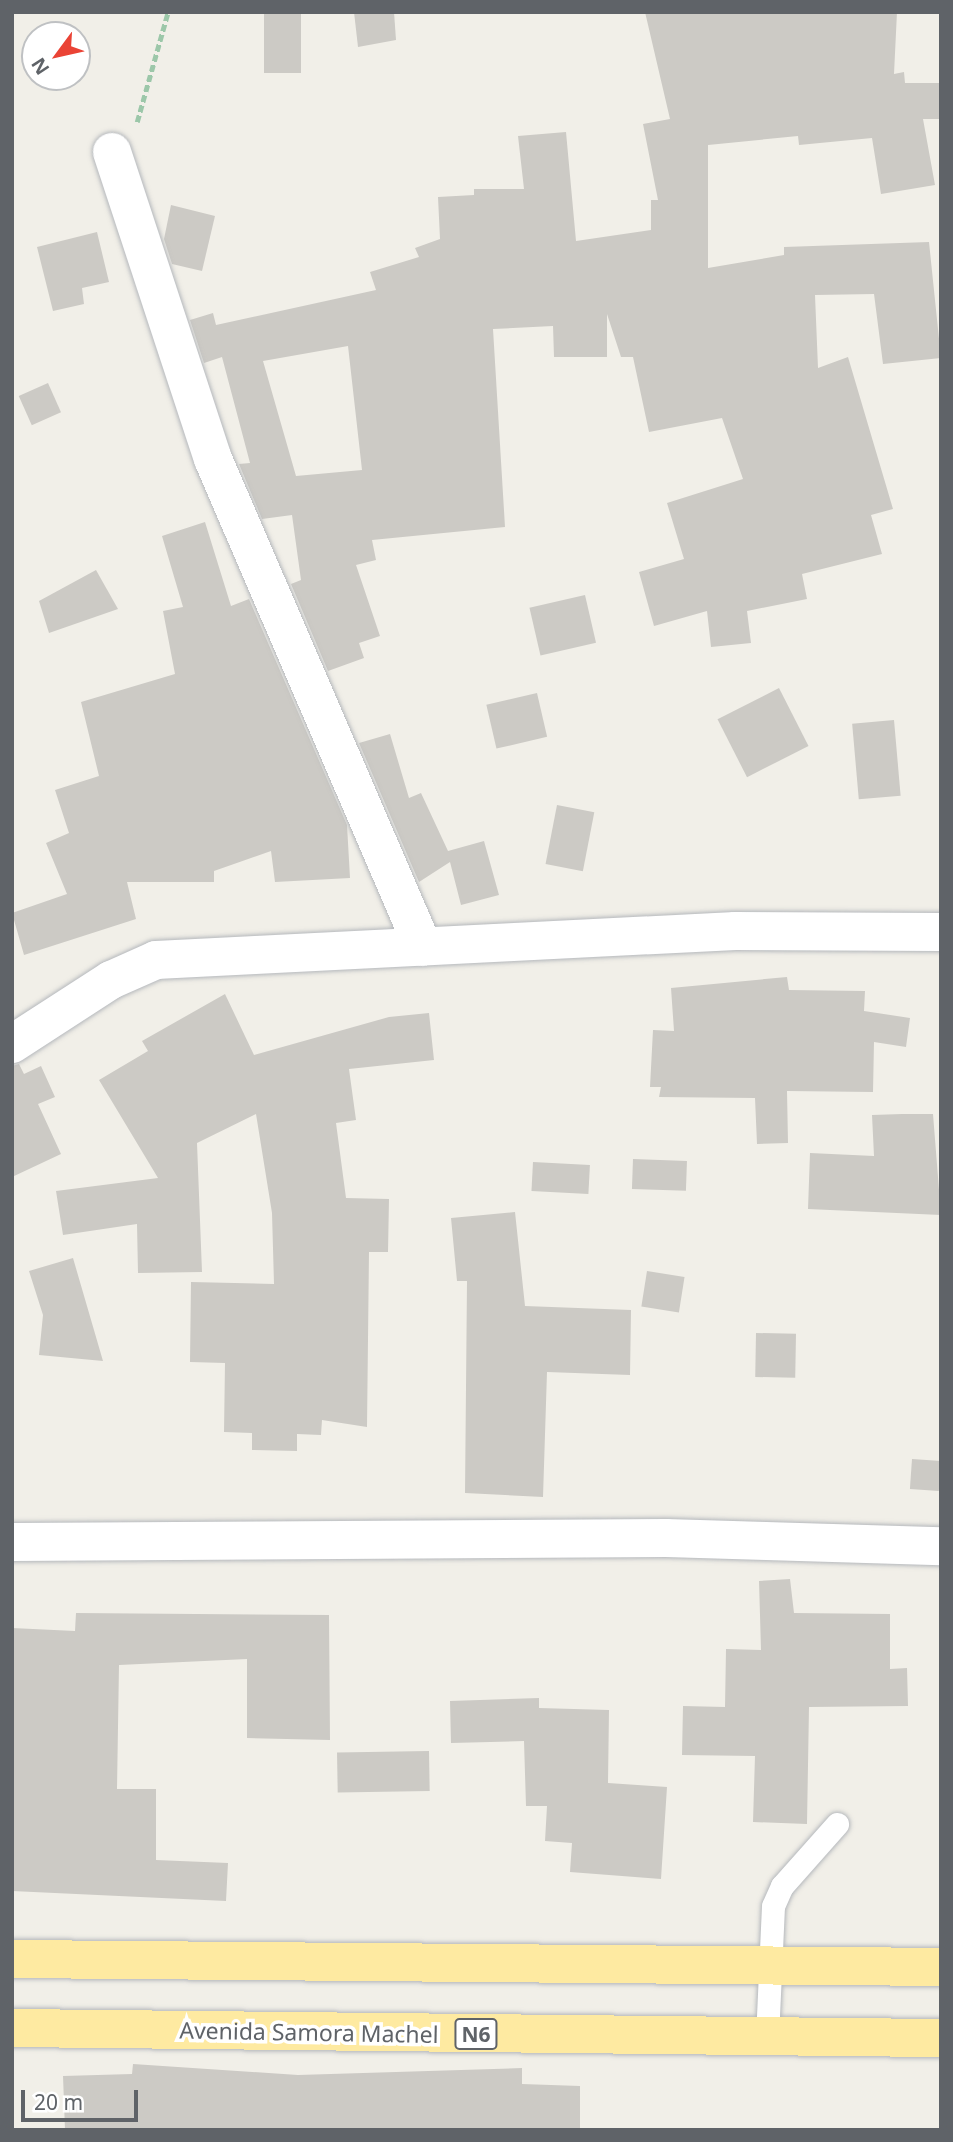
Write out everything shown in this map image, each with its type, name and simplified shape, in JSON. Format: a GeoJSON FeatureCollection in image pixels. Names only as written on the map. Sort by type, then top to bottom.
{"type":"FeatureCollection","features":[{"type":"Feature","properties":{"kind":"highway"},"geometry":{"type":"LineString","coordinates":[[12,1959],[941,1967]]}},
{"type":"Feature","properties":{"kind":"highway","name":"Avenida Samora Machel"},"geometry":{"type":"LineString","coordinates":[[12,2028],[941,2038]]}},
{"type":"Feature","properties":{"kind":"street"},"geometry":{"type":"LineString","coordinates":[[112,152],[213,459],[423,947]]}},
{"type":"Feature","properties":{"kind":"street"},"geometry":{"type":"LineString","coordinates":[[12,1044],[111,980],[156,960],[735,931],[941,932]]}},
{"type":"Feature","properties":{"kind":"street"},"geometry":{"type":"LineString","coordinates":[[12,1542],[666,1538],[941,1546]]}},
{"type":"Feature","properties":{"kind":"lane"},"geometry":{"type":"LineString","coordinates":[[767,2038],[768,1965],[773,1906],[782,1886],[837,1824]]}},
{"type":"Feature","properties":{"kind":"path"},"geometry":{"type":"LineString","coordinates":[[112,152],[140,119],[168,12]]}},
{"type":"Feature","properties":{"kind":"building"},"geometry":{"type":"Polygon","coordinates":[[[264,12],[301,12],[301,73],[264,73],[264,12]]]}},
{"type":"Feature","properties":{"kind":"building"},"geometry":{"type":"Polygon","coordinates":[[[354,12],[394,12],[396,40],[358,47],[354,12]]]}},
{"type":"Feature","properties":{"kind":"building"},"geometry":{"type":"Polygon","coordinates":[[[645,12],[897,12],[894,74],[904,72],[905,83],[941,83],[941,119],[923,119],[935,185],[881,194],[872,138],[799,145],[798,136],[708,145],[708,268],[784,255],[784,247],[929,242],[941,358],[883,364],[874,294],[815,295],[818,368],[848,357],[893,509],[871,515],[882,554],[802,574],[807,599],[747,611],[751,643],[711,647],[707,611],[654,626],[639,572],[684,559],[667,503],[743,479],[722,418],[649,432],[633,357],[621,357],[607,314],[607,357],[554,357],[553,326],[493,329],[505,527],[372,540],[376,560],[356,565],[380,636],[359,643],[364,658],[328,671],[291,584],[301,580],[292,515],[262,519],[239,464],[250,463],[222,357],[204,363],[190,320],[213,313],[216,325],[376,290],[370,272],[419,257],[415,248],[440,239],[438,197],[474,195],[474,189],[524,189],[518,136],[566,132],[576,241],[651,230],[651,200],[658,200],[643,124],[670,119],[645,12]],[[348,346],[263,361],[296,476],[362,470],[348,346]]]}},
{"type":"Feature","properties":{"kind":"building"},"geometry":{"type":"Polygon","coordinates":[[[171,205],[215,216],[202,271],[172,264],[164,239],[171,205]]]}},
{"type":"Feature","properties":{"kind":"building"},"geometry":{"type":"Polygon","coordinates":[[[97,232],[109,282],[82,288],[84,304],[53,311],[37,247],[97,232]]]}},
{"type":"Feature","properties":{"kind":"building"},"geometry":{"type":"Polygon","coordinates":[[[48,383],[61,412],[32,425],[19,396],[48,383]]]}},
{"type":"Feature","properties":{"kind":"building"},"geometry":{"type":"Polygon","coordinates":[[[205,522],[231,606],[249,599],[347,825],[350,878],[275,882],[271,851],[214,871],[214,882],[127,882],[136,919],[24,955],[12,913],[67,894],[46,843],[69,833],[55,790],[99,776],[81,702],[175,674],[163,611],[183,607],[162,536],[205,522]]]}},
{"type":"Feature","properties":{"kind":"building"},"geometry":{"type":"Polygon","coordinates":[[[96,570],[118,609],[49,633],[39,601],[96,570]]]}},
{"type":"Feature","properties":{"kind":"building"},"geometry":{"type":"Polygon","coordinates":[[[585,595],[596,643],[540,656],[529,608],[585,595]]]}},
{"type":"Feature","properties":{"kind":"building"},"geometry":{"type":"Polygon","coordinates":[[[779,688],[809,746],[747,777],[718,719],[779,688]]]}},
{"type":"Feature","properties":{"kind":"building"},"geometry":{"type":"Polygon","coordinates":[[[537,693],[547,737],[496,749],[486,705],[537,693]]]}},
{"type":"Feature","properties":{"kind":"building"},"geometry":{"type":"Polygon","coordinates":[[[894,720],[901,796],[859,799],[852,724],[894,720]]]}},
{"type":"Feature","properties":{"kind":"building"},"geometry":{"type":"Polygon","coordinates":[[[390,734],[409,798],[421,793],[448,851],[484,841],[499,895],[461,905],[450,862],[419,882],[359,743],[390,734]]]}},
{"type":"Feature","properties":{"kind":"building"},"geometry":{"type":"Polygon","coordinates":[[[557,805],[594,812],[583,871],[546,864],[557,805]]]}},
{"type":"Feature","properties":{"kind":"building"},"geometry":{"type":"Polygon","coordinates":[[[787,977],[789,990],[865,991],[864,1011],[910,1018],[906,1047],[874,1042],[873,1092],[787,1091],[788,1143],[757,1144],[755,1098],[659,1097],[661,1087],[650,1087],[653,1030],[674,1031],[671,988],[787,977]]]}},
{"type":"Feature","properties":{"kind":"building"},"geometry":{"type":"Polygon","coordinates":[[[225,994],[254,1055],[389,1017],[429,1013],[434,1060],[349,1069],[356,1120],[336,1123],[346,1198],[389,1199],[388,1252],[369,1252],[367,1427],[322,1420],[321,1435],[297,1434],[297,1451],[252,1450],[252,1433],[224,1432],[225,1363],[190,1362],[191,1282],[274,1284],[272,1213],[256,1114],[197,1143],[202,1272],[138,1273],[137,1224],[63,1235],[56,1191],[158,1178],[99,1080],[148,1051],[142,1041],[225,994]]]}},
{"type":"Feature","properties":{"kind":"building"},"geometry":{"type":"Polygon","coordinates":[[[19,1064],[24,1074],[41,1066],[55,1097],[38,1104],[61,1154],[12,1177],[12,1066],[19,1064]]]}},
{"type":"Feature","properties":{"kind":"building"},"geometry":{"type":"Polygon","coordinates":[[[933,1114],[941,1215],[808,1209],[810,1153],[874,1156],[872,1115],[933,1114]]]}},
{"type":"Feature","properties":{"kind":"building"},"geometry":{"type":"Polygon","coordinates":[[[633,1159],[687,1161],[686,1191],[632,1189],[633,1159]]]}},
{"type":"Feature","properties":{"kind":"building"},"geometry":{"type":"Polygon","coordinates":[[[533,1162],[590,1165],[588,1194],[531,1191],[533,1162]]]}},
{"type":"Feature","properties":{"kind":"building"},"geometry":{"type":"Polygon","coordinates":[[[515,1212],[525,1306],[631,1310],[630,1375],[547,1372],[543,1497],[465,1493],[467,1281],[457,1281],[451,1218],[515,1212]]]}},
{"type":"Feature","properties":{"kind":"building"},"geometry":{"type":"Polygon","coordinates":[[[73,1258],[103,1361],[39,1355],[43,1315],[29,1271],[73,1258]]]}},
{"type":"Feature","properties":{"kind":"building"},"geometry":{"type":"Polygon","coordinates":[[[647,1271],[685,1277],[679,1313],[641,1307],[647,1271]]]}},
{"type":"Feature","properties":{"kind":"building"},"geometry":{"type":"Polygon","coordinates":[[[756,1333],[796,1334],[795,1378],[755,1377],[756,1333]]]}},
{"type":"Feature","properties":{"kind":"building"},"geometry":{"type":"Polygon","coordinates":[[[912,1459],[941,1461],[939,1491],[910,1489],[912,1459]]]}},
{"type":"Feature","properties":{"kind":"building"},"geometry":{"type":"Polygon","coordinates":[[[790,1579],[794,1613],[890,1614],[890,1669],[907,1668],[908,1706],[809,1707],[807,1824],[753,1822],[755,1756],[682,1755],[683,1706],[725,1707],[726,1649],[761,1650],[759,1581],[790,1579]]]}},
{"type":"Feature","properties":{"kind":"building"},"geometry":{"type":"Polygon","coordinates":[[[76,1613],[329,1615],[330,1740],[247,1738],[247,1659],[119,1665],[117,1789],[156,1789],[156,1860],[228,1863],[226,1901],[12,1891],[12,1628],[75,1631],[76,1613]]]}},
{"type":"Feature","properties":{"kind":"building"},"geometry":{"type":"Polygon","coordinates":[[[539,1698],[539,1708],[609,1710],[608,1783],[667,1787],[661,1879],[570,1872],[572,1843],[545,1841],[547,1806],[526,1806],[524,1741],[451,1743],[450,1701],[539,1698]]]}},
{"type":"Feature","properties":{"kind":"building"},"geometry":{"type":"Polygon","coordinates":[[[429,1751],[430,1791],[338,1793],[337,1753],[429,1751]]]}},
{"type":"Feature","properties":{"kind":"building"},"geometry":{"type":"Polygon","coordinates":[[[133,2064],[298,2075],[522,2068],[522,2084],[580,2086],[580,2130],[65,2130],[63,2076],[132,2074],[133,2064]]]}}]}
